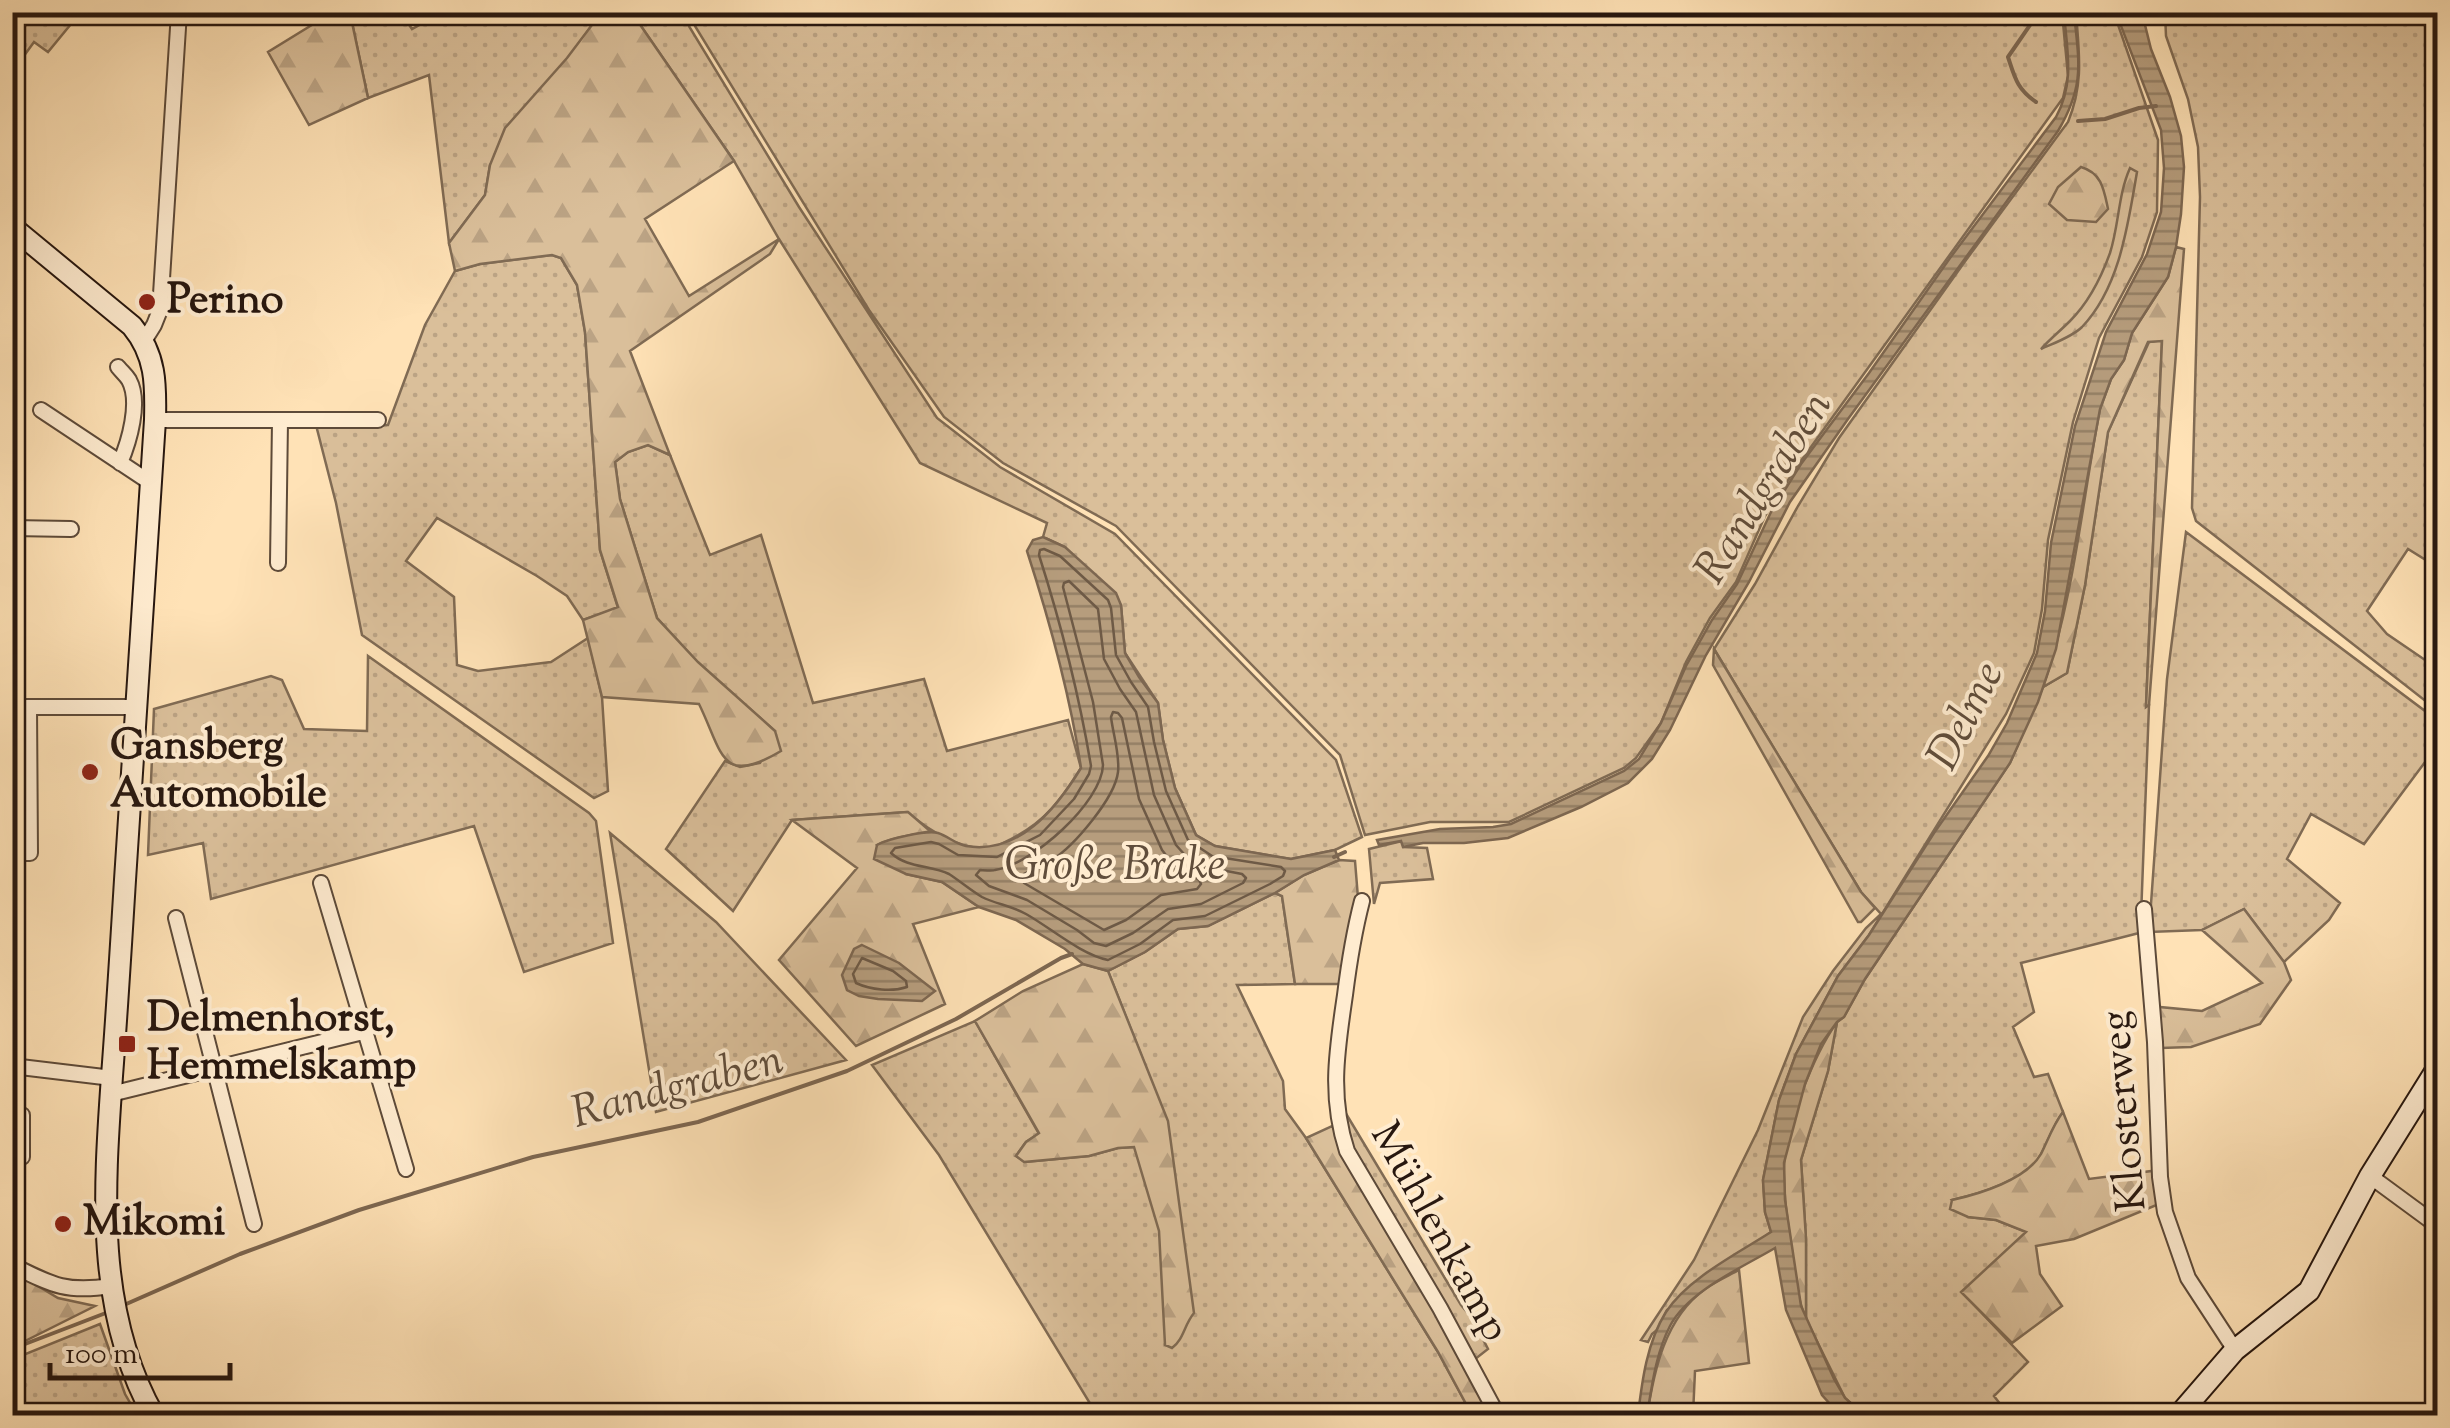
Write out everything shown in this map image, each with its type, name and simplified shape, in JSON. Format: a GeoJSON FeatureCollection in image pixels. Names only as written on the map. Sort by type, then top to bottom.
{"type":"FeatureCollection","features":[{"type":"Feature","properties":{"kind":"main road"},"geometry":{"type":"LineString","coordinates":[[15,233],[119,313],[144,341],[155,375],[105,1218],[114,1300],[130,1364],[154,1416]]}},
{"type":"Feature","properties":{"kind":"main road"},"geometry":{"type":"LineString","coordinates":[[2178,1416],[2235,1350],[2309,1291],[2370,1176],[2438,1068]]}},
{"type":"Feature","properties":{"kind":"street"},"geometry":{"type":"LineString","coordinates":[[144,341],[160,310],[179,12]]}},
{"type":"Feature","properties":{"kind":"street"},"geometry":{"type":"LineString","coordinates":[[118,368],[131,383],[133,401],[131,436],[120,462]]}},
{"type":"Feature","properties":{"kind":"street"},"geometry":{"type":"LineString","coordinates":[[41,410],[151,483]]}},
{"type":"Feature","properties":{"kind":"street"},"geometry":{"type":"LineString","coordinates":[[155,420],[378,420]]}},
{"type":"Feature","properties":{"kind":"street"},"geometry":{"type":"LineString","coordinates":[[278,563],[280,421]]}},
{"type":"Feature","properties":{"kind":"street"},"geometry":{"type":"LineString","coordinates":[[12,528],[70,528]]}},
{"type":"Feature","properties":{"kind":"street"},"geometry":{"type":"LineString","coordinates":[[12,853],[30,853],[29,707]]}},
{"type":"Feature","properties":{"kind":"street"},"geometry":{"type":"LineString","coordinates":[[12,708],[136,707]]}},
{"type":"Feature","properties":{"kind":"street"},"geometry":{"type":"LineString","coordinates":[[321,883],[406,1169]]}},
{"type":"Feature","properties":{"kind":"street","name":"Mühlenkamp"},"geometry":{"type":"LineString","coordinates":[[1362,901],[1334,1070],[1338,1123],[1347,1151],[1440,1308],[1498,1416]]}},
{"type":"Feature","properties":{"kind":"street","name":"Klosterweg"},"geometry":{"type":"LineString","coordinates":[[2144,909],[2165,1212],[2188,1278],[2235,1350]]}},
{"type":"Feature","properties":{"kind":"street"},"geometry":{"type":"LineString","coordinates":[[176,918],[254,1224]]}},
{"type":"Feature","properties":{"kind":"street"},"geometry":{"type":"LineString","coordinates":[[12,1066],[111,1086],[214,1068],[363,1032]]}},
{"type":"Feature","properties":{"kind":"street"},"geometry":{"type":"LineString","coordinates":[[12,1116],[22,1116],[22,1156]]}},
{"type":"Feature","properties":{"kind":"street"},"geometry":{"type":"LineString","coordinates":[[2370,1176],[2438,1226]]}},
{"type":"Feature","properties":{"kind":"street"},"geometry":{"type":"LineString","coordinates":[[12,1265],[51,1285],[86,1290],[114,1300]]}},
{"type":"Feature","properties":{"kind":"green space"},"geometry":{"type":"Polygon","coordinates":[[[13,12],[80,13],[48,52],[34,42],[18,64],[13,59],[13,12]]]}},
{"type":"Feature","properties":{"kind":"green space"},"geometry":{"type":"Polygon","coordinates":[[[333,12],[350,13],[368,98],[309,125],[268,52],[333,12]]]}},
{"type":"Feature","properties":{"kind":"green space"},"geometry":{"type":"Polygon","coordinates":[[[2062,12],[2068,76],[2063,98],[1765,516],[1736,582],[1686,662],[1661,723],[1636,758],[1624,768],[1509,822],[1430,822],[1365,835],[1340,755],[1116,526],[1003,463],[944,417],[869,310],[687,13],[2062,12]]]}},
{"type":"Feature","properties":{"kind":"green space"},"geometry":{"type":"Polygon","coordinates":[[[350,13],[401,13],[412,29],[441,13],[601,13],[490,165],[485,195],[449,243],[429,75],[368,98],[350,13]]]}},
{"type":"Feature","properties":{"kind":"green space"},"geometry":{"type":"Polygon","coordinates":[[[601,13],[632,13],[734,161],[645,219],[689,296],[779,239],[770,254],[630,351],[670,455],[648,445],[615,462],[620,499],[657,618],[698,662],[775,731],[781,751],[746,766],[735,765],[719,750],[699,704],[602,697],[583,620],[618,607],[600,550],[585,332],[577,285],[561,258],[552,255],[455,271],[449,243],[485,195],[490,165],[505,128],[601,13]]]}},
{"type":"Feature","properties":{"kind":"green space"},"geometry":{"type":"Polygon","coordinates":[[[632,13],[681,13],[799,207],[937,418],[1000,467],[1115,534],[1336,760],[1362,837],[1335,850],[1291,859],[1215,846],[1196,835],[1175,788],[1158,703],[1125,653],[1121,605],[1065,547],[1043,537],[1047,523],[920,463],[734,161],[632,13]]]}},
{"type":"Feature","properties":{"kind":"green space"},"geometry":{"type":"Polygon","coordinates":[[[2076,13],[2114,13],[2158,140],[2157,212],[2142,257],[2099,338],[2073,422],[2048,540],[2034,653],[2006,714],[1869,935],[1838,976],[1796,1054],[1779,1100],[1763,1180],[1771,1232],[1667,1310],[1648,1342],[1641,1340],[1694,1260],[1758,1130],[1803,1017],[1833,971],[1881,914],[1861,892],[1714,649],[1839,438],[2068,122],[2078,81],[2076,13]]]}},
{"type":"Feature","properties":{"kind":"green space"},"geometry":{"type":"Polygon","coordinates":[[[2165,13],[2437,13],[2437,567],[2408,549],[2367,611],[2387,634],[2431,664],[2437,675],[2437,710],[2196,521],[2192,508],[2198,147],[2188,99],[2166,36],[2165,13]]]}},
{"type":"Feature","properties":{"kind":"green space"},"geometry":{"type":"Polygon","coordinates":[[[2081,167],[2098,178],[2105,195],[2108,209],[2096,222],[2067,220],[2049,204],[2058,187],[2081,167]]]}},
{"type":"Feature","properties":{"kind":"green space"},"geometry":{"type":"Polygon","coordinates":[[[2130,168],[2137,172],[2130,213],[2105,293],[2078,331],[2041,349],[2077,314],[2098,281],[2110,253],[2130,168]]]}},
{"type":"Feature","properties":{"kind":"green space"},"geometry":{"type":"Polygon","coordinates":[[[2176,247],[2184,249],[2146,707],[2162,341],[2148,342],[2108,432],[2067,673],[2043,687],[2070,584],[2100,409],[2111,379],[2124,360],[2132,333],[2168,277],[2176,247]]]}},
{"type":"Feature","properties":{"kind":"green space"},"geometry":{"type":"Polygon","coordinates":[[[552,255],[561,258],[577,285],[585,332],[600,550],[618,608],[583,620],[567,596],[437,518],[406,561],[454,597],[457,665],[478,671],[551,662],[588,638],[602,697],[608,791],[594,798],[362,635],[316,425],[388,425],[425,325],[455,271],[552,255]]]}},
{"type":"Feature","properties":{"kind":"green space"},"geometry":{"type":"Polygon","coordinates":[[[2162,340],[2146,705],[2143,932],[2021,963],[2034,1012],[2013,1027],[2034,1077],[2048,1074],[2063,1112],[2041,1154],[2025,1171],[1989,1190],[1952,1200],[1968,1217],[1996,1220],[2027,1232],[1962,1292],[2028,1362],[1994,1396],[2001,1405],[1990,1415],[1864,1415],[1845,1398],[1806,1319],[1801,1160],[1828,1071],[1837,1022],[1844,1017],[1865,979],[2010,763],[2043,687],[2067,673],[2108,432],[2149,342],[2162,340]]]}},
{"type":"Feature","properties":{"kind":"green space"},"geometry":{"type":"Polygon","coordinates":[[[648,445],[670,455],[710,555],[761,535],[813,703],[924,679],[947,751],[1068,720],[1081,768],[1051,809],[1023,832],[990,848],[957,843],[907,812],[792,820],[733,911],[666,849],[725,761],[740,767],[760,763],[775,731],[697,662],[657,618],[620,499],[615,462],[648,445]]]}},
{"type":"Feature","properties":{"kind":"green space"},"geometry":{"type":"Polygon","coordinates":[[[2186,532],[2437,720],[2437,746],[2364,844],[2311,814],[2287,859],[2340,903],[2329,920],[2284,962],[2244,909],[2202,930],[2149,932],[2167,679],[2186,532]]]}},
{"type":"Feature","properties":{"kind":"green space"},"geometry":{"type":"Polygon","coordinates":[[[1714,649],[1861,892],[1875,908],[1861,922],[1713,665],[1714,649]]]}},
{"type":"Feature","properties":{"kind":"green space"},"geometry":{"type":"Polygon","coordinates":[[[368,656],[596,821],[613,943],[524,972],[474,826],[211,899],[203,843],[148,855],[154,709],[271,676],[282,680],[304,729],[367,731],[368,656]]]}},
{"type":"Feature","properties":{"kind":"green space"},"geometry":{"type":"Polygon","coordinates":[[[908,812],[930,831],[877,845],[906,874],[942,882],[979,907],[913,924],[945,1004],[856,1046],[779,960],[857,868],[792,820],[908,812]]]}},
{"type":"Feature","properties":{"kind":"green space"},"geometry":{"type":"Polygon","coordinates":[[[610,833],[716,922],[846,1060],[656,1112],[610,833]]]}},
{"type":"Feature","properties":{"kind":"green space"},"geometry":{"type":"Polygon","coordinates":[[[1402,841],[1404,847],[1427,848],[1433,879],[1380,883],[1374,904],[1369,849],[1402,841]]]}},
{"type":"Feature","properties":{"kind":"green space"},"geometry":{"type":"Polygon","coordinates":[[[1339,860],[1355,861],[1358,898],[1342,984],[1295,984],[1282,896],[1275,893],[1339,860]]]}},
{"type":"Feature","properties":{"kind":"green space"},"geometry":{"type":"Polygon","coordinates":[[[1275,893],[1282,896],[1295,984],[1237,985],[1283,1081],[1285,1109],[1438,1352],[1472,1415],[1097,1415],[939,1155],[872,1065],[975,1021],[1039,1134],[1026,1142],[1016,1156],[1025,1162],[1134,1147],[1167,1121],[1108,971],[1178,929],[1208,926],[1275,893]]]}},
{"type":"Feature","properties":{"kind":"green space"},"geometry":{"type":"Polygon","coordinates":[[[2244,909],[2284,962],[2291,980],[2260,1024],[2191,1047],[2161,1048],[2159,1007],[2202,1011],[2262,983],[2202,930],[2244,909]]]}},
{"type":"Feature","properties":{"kind":"green space"},"geometry":{"type":"Polygon","coordinates":[[[1083,964],[1108,971],[1168,1121],[1194,1313],[1172,1348],[1165,1345],[1159,1231],[1134,1147],[1024,1162],[1016,1156],[1039,1133],[975,1021],[1023,991],[1083,964]]]}},
{"type":"Feature","properties":{"kind":"green space"},"geometry":{"type":"Polygon","coordinates":[[[1837,1022],[1828,1071],[1801,1160],[1806,1319],[1795,1277],[1784,1166],[1802,1091],[1837,1022]]]}},
{"type":"Feature","properties":{"kind":"green space"},"geometry":{"type":"Polygon","coordinates":[[[1342,1107],[1472,1318],[1488,1349],[1474,1360],[1353,1156],[1342,1107]]]}},
{"type":"Feature","properties":{"kind":"green space"},"geometry":{"type":"Polygon","coordinates":[[[2063,1112],[2089,1179],[2152,1171],[2159,1204],[2074,1239],[2036,1246],[2040,1274],[2062,1306],[2012,1343],[1961,1292],[2026,1232],[1950,1209],[1952,1200],[1988,1190],[2025,1171],[2041,1154],[2063,1112]]]}},
{"type":"Feature","properties":{"kind":"green space"},"geometry":{"type":"Polygon","coordinates":[[[1332,1126],[1488,1409],[1472,1415],[1438,1352],[1306,1138],[1332,1126]]]}},
{"type":"Feature","properties":{"kind":"green space"},"geometry":{"type":"Polygon","coordinates":[[[1739,1270],[1749,1363],[1695,1371],[1693,1415],[1647,1416],[1658,1363],[1680,1315],[1705,1289],[1739,1270]]]}},
{"type":"Feature","properties":{"kind":"green space"},"geometry":{"type":"Polygon","coordinates":[[[13,1271],[58,1298],[95,1306],[13,1347],[13,1271]]]}},
{"type":"Feature","properties":{"kind":"green space"},"geometry":{"type":"Polygon","coordinates":[[[100,1324],[125,1394],[137,1415],[13,1415],[13,1359],[100,1324]]]}},
{"type":"Feature","properties":{"kind":"water"},"geometry":{"type":"Polygon","coordinates":[[[2064,13],[2074,13],[2078,74],[2067,115],[1790,502],[1652,759],[1628,783],[1508,838],[1403,847],[1401,841],[1379,845],[1377,840],[1440,829],[1511,824],[1624,771],[1639,759],[1661,723],[1686,666],[1737,584],[1771,512],[1801,464],[2056,117],[2068,79],[2064,13]]]}},
{"type":"Feature","properties":{"kind":"water"},"geometry":{"type":"Polygon","coordinates":[[[2116,13],[2142,13],[2181,136],[2181,214],[2168,277],[2132,333],[2124,360],[2111,379],[2100,409],[2056,649],[2038,702],[2010,763],[1865,979],[1844,1017],[1821,1044],[1805,1084],[1784,1163],[1785,1200],[1801,1306],[1834,1379],[1845,1398],[1864,1415],[1840,1415],[1822,1395],[1786,1310],[1775,1248],[1717,1281],[1678,1313],[1661,1347],[1647,1415],[1638,1415],[1650,1349],[1666,1312],[1700,1278],[1771,1232],[1763,1180],[1779,1100],[1796,1054],[1838,976],[1988,756],[2037,653],[2051,543],[2075,426],[2106,332],[2147,254],[2161,212],[2161,130],[2116,13]]]}},
{"type":"Feature","properties":{"kind":"water","name":"Große Brake"},"geometry":{"type":"Polygon","coordinates":[[[1043,537],[1065,547],[1116,593],[1121,605],[1125,653],[1158,703],[1175,788],[1196,835],[1215,846],[1291,859],[1335,850],[1339,860],[1208,926],[1178,929],[1108,971],[1083,964],[1016,920],[979,907],[942,882],[906,874],[874,859],[877,845],[925,833],[938,833],[966,846],[985,847],[1019,836],[1048,813],[1081,768],[1058,658],[1027,551],[1033,540],[1043,537]]]}},
{"type":"Feature","properties":{"kind":"water"},"geometry":{"type":"Polygon","coordinates":[[[862,945],[899,963],[935,991],[922,1001],[878,999],[847,990],[842,975],[854,949],[862,945]]]}},
{"type":"Feature","properties":{"kind":"waterway"},"geometry":{"type":"LineString","coordinates":[[2036,102],[2021,88],[2008,57],[2039,12]]}},
{"type":"Feature","properties":{"kind":"waterway"},"geometry":{"type":"LineString","coordinates":[[2078,121],[2105,119],[2156,106]]}},
{"type":"Feature","properties":{"kind":"waterway","name":"Randgraben"},"geometry":{"type":"LineString","coordinates":[[1334,857],[1345,852]]}},
{"type":"Feature","properties":{"kind":"waterway","name":"Randgraben"},"geometry":{"type":"LineString","coordinates":[[124,1305],[240,1254],[359,1210],[533,1157],[698,1122],[847,1071],[956,1019],[1072,954]]}},
{"type":"Feature","properties":{"kind":"waterway","name":"Randgraben"},"geometry":{"type":"LineString","coordinates":[[12,1349],[111,1311]]}},
{"type":"Feature","properties":{"kind":"place","name":"Perino"},"geometry":{"type":"Point","coordinates":[147,302]}},
{"type":"Feature","properties":{"kind":"place","name":"Gansberg Automobile"},"geometry":{"type":"Point","coordinates":[90,772]}},
{"type":"Feature","properties":{"kind":"place","name":"Delmenhorst, Hemmelskamp"},"geometry":{"type":"Point","coordinates":[127,1044]}},
{"type":"Feature","properties":{"kind":"place","name":"Mikomi"},"geometry":{"type":"Point","coordinates":[63,1224]}},
{"type":"Feature","properties":{"kind":"water label","name":"Delme"},"geometry":{"type":"Point","coordinates":[1968,717]}}]}
